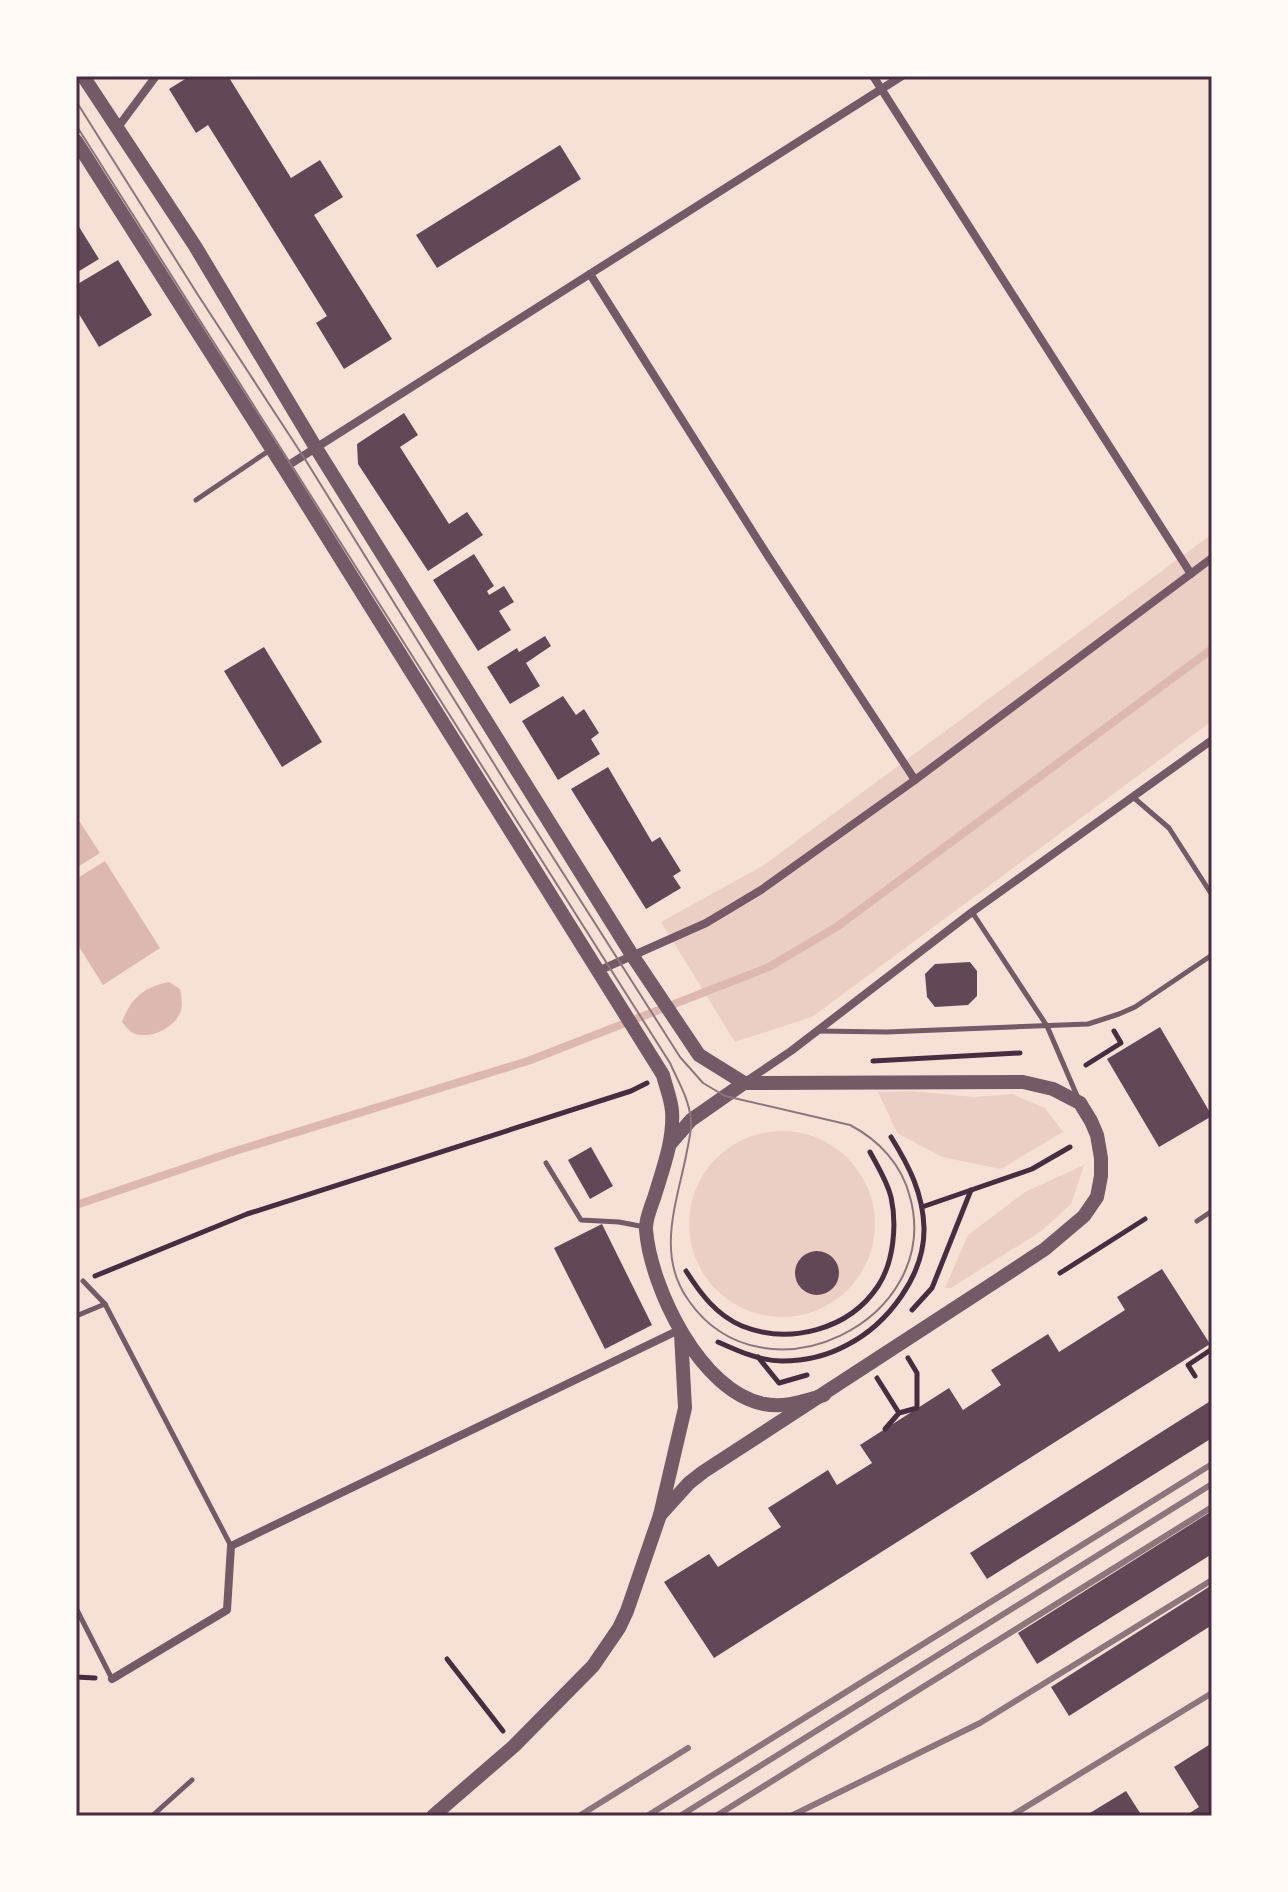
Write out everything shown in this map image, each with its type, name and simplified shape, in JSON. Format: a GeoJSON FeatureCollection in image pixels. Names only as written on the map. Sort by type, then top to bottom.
{"type":"FeatureCollection","features":[{"type":"Feature","properties":{"kind":"street"},"geometry":{"type":"LineString","coordinates":[[118,127],[156,76]]}},
{"type":"Feature","properties":{"kind":"street"},"geometry":{"type":"LineString","coordinates":[[873,76],[1191,574]]}},
{"type":"Feature","properties":{"kind":"street"},"geometry":{"type":"LineString","coordinates":[[284,468],[902,76]]}},
{"type":"Feature","properties":{"kind":"street"},"geometry":{"type":"LineString","coordinates":[[84,79],[195,246],[316,448],[632,955],[699,1055],[744,1083],[1023,1082],[1053,1089],[1080,1103],[1097,1135],[1101,1176],[1097,1197],[1084,1216],[1045,1249],[703,1472],[674,1497],[660,1515]]}},
{"type":"Feature","properties":{"kind":"street"},"geometry":{"type":"LineString","coordinates":[[76,141],[663,1075],[672,1109],[671,1143],[646,1227],[657,1282],[694,1353],[726,1387],[747,1399],[766,1405],[792,1405],[824,1395]]}},
{"type":"Feature","properties":{"kind":"street"},"geometry":{"type":"LineString","coordinates":[[590,274],[768,556],[915,780]]}},
{"type":"Feature","properties":{"kind":"street"},"geometry":{"type":"LineString","coordinates":[[598,971],[706,923],[761,890],[915,780],[1212,558]]}},
{"type":"Feature","properties":{"kind":"street"},"geometry":{"type":"LineString","coordinates":[[671,1143],[691,1120],[791,1051],[972,912],[1212,740]]}},
{"type":"Feature","properties":{"kind":"street"},"geometry":{"type":"LineString","coordinates":[[433,1816],[514,1746],[593,1666],[619,1628],[660,1515],[685,1408],[681,1329]]}},
{"type":"Feature","properties":{"kind":"street"},"geometry":{"type":"LineString","coordinates":[[112,1679],[227,1610],[231,1546],[681,1329]]}},
{"type":"Feature","properties":{"kind":"lane"},"geometry":{"type":"LineString","coordinates":[[196,500],[271,449]]}},
{"type":"Feature","properties":{"kind":"lane"},"geometry":{"type":"LineString","coordinates":[[1133,797],[1169,828],[1212,895]]}},
{"type":"Feature","properties":{"kind":"lane"},"geometry":{"type":"LineString","coordinates":[[972,912],[1047,1026],[1080,1103]]}},
{"type":"Feature","properties":{"kind":"lane"},"geometry":{"type":"LineString","coordinates":[[817,1031],[887,1032],[1088,1024],[1135,1007],[1212,955]]}},
{"type":"Feature","properties":{"kind":"lane"},"geometry":{"type":"LineString","coordinates":[[546,1163],[581,1220],[646,1227]]}},
{"type":"Feature","properties":{"kind":"lane"},"geometry":{"type":"LineString","coordinates":[[1197,1221],[1212,1211]]}},
{"type":"Feature","properties":{"kind":"lane"},"geometry":{"type":"LineString","coordinates":[[83,1281],[105,1304],[231,1546]]}},
{"type":"Feature","properties":{"kind":"lane"},"geometry":{"type":"LineString","coordinates":[[76,1316],[105,1304]]}},
{"type":"Feature","properties":{"kind":"lane"},"geometry":{"type":"LineString","coordinates":[[76,1608],[112,1679]]}},
{"type":"Feature","properties":{"kind":"lane"},"geometry":{"type":"LineString","coordinates":[[152,1816],[192,1780]]}},
{"type":"Feature","properties":{"kind":"path"},"geometry":{"type":"LineString","coordinates":[[1086,1065],[1121,1043]]}},
{"type":"Feature","properties":{"kind":"path"},"geometry":{"type":"LineString","coordinates":[[867,1061],[1020,1053]]}},
{"type":"Feature","properties":{"kind":"path"},"geometry":{"type":"LineString","coordinates":[[83,1281],[247,1214],[631,1091],[663,1075]]}},
{"type":"Feature","properties":{"kind":"path"},"geometry":{"type":"LineString","coordinates":[[718,1342],[758,1357],[779,1361],[804,1360],[837,1350],[868,1332],[899,1298],[913,1276],[921,1253],[924,1230],[916,1183],[891,1137]]}},
{"type":"Feature","properties":{"kind":"path"},"geometry":{"type":"LineString","coordinates":[[922,1207],[1032,1169],[1070,1147]]}},
{"type":"Feature","properties":{"kind":"path"},"geometry":{"type":"LineString","coordinates":[[686,1271],[708,1302],[723,1314],[741,1325],[765,1333],[815,1331],[846,1316],[870,1297],[880,1283],[892,1242],[894,1219],[891,1195],[870,1152]]}},
{"type":"Feature","properties":{"kind":"path"},"geometry":{"type":"LineString","coordinates":[[912,1310],[932,1288],[971,1190]]}},
{"type":"Feature","properties":{"kind":"path"},"geometry":{"type":"LineString","coordinates":[[1060,1273],[1145,1219]]}},
{"type":"Feature","properties":{"kind":"path"},"geometry":{"type":"LineString","coordinates":[[1195,1376],[1188,1365],[1212,1349]]}},
{"type":"Feature","properties":{"kind":"path"},"geometry":{"type":"LineString","coordinates":[[758,1357],[779,1383],[807,1375]]}},
{"type":"Feature","properties":{"kind":"path"},"geometry":{"type":"LineString","coordinates":[[885,1429],[899,1413],[917,1408],[917,1373],[908,1357]]}},
{"type":"Feature","properties":{"kind":"path"},"geometry":{"type":"LineString","coordinates":[[876,1377],[899,1413]]}},
{"type":"Feature","properties":{"kind":"path"},"geometry":{"type":"LineString","coordinates":[[447,1659],[514,1746]]}},
{"type":"Feature","properties":{"kind":"shaded area"},"geometry":{"type":"Polygon","coordinates":[[[1212,534],[1212,721],[812,1017],[735,1042],[661,922],[764,865],[1212,534]]]}},
{"type":"Feature","properties":{"kind":"shaded area"},"geometry":{"type":"Polygon","coordinates":[[[76,816],[100,853],[76,868],[76,816]]]}},
{"type":"Feature","properties":{"kind":"shaded area"},"geometry":{"type":"Polygon","coordinates":[[[105,861],[160,948],[103,985],[76,942],[76,879],[105,861]]]}},
{"type":"Feature","properties":{"kind":"shaded area"},"geometry":{"type":"Polygon","coordinates":[[[169,982],[180,989],[182,1005],[174,1022],[153,1034],[131,1032],[122,1022],[134,1000],[152,987],[169,982]]]}},
{"type":"Feature","properties":{"kind":"shaded area"},"geometry":{"type":"Polygon","coordinates":[[[911,1091],[974,1097],[1012,1094],[1045,1108],[1063,1132],[1001,1169],[942,1157],[897,1133],[878,1092],[911,1091]]]}},
{"type":"Feature","properties":{"kind":"shaded area"},"geometry":{"type":"Polygon","coordinates":[[[782,1131],[817,1139],[847,1159],[867,1189],[875,1224],[867,1259],[847,1289],[817,1309],[782,1317],[747,1309],[717,1289],[697,1259],[689,1224],[697,1189],[717,1159],[747,1139],[782,1131]]]}},
{"type":"Feature","properties":{"kind":"shaded area"},"geometry":{"type":"Polygon","coordinates":[[[1084,1165],[1071,1204],[1040,1232],[951,1288],[945,1288],[968,1235],[1025,1192],[1084,1165]]]}},
{"type":"Feature","properties":{"kind":"building"},"geometry":{"type":"Polygon","coordinates":[[[190,76],[228,76],[291,178],[320,160],[343,197],[314,215],[392,339],[344,369],[316,323],[327,316],[208,125],[196,133],[169,89],[190,76]]]}},
{"type":"Feature","properties":{"kind":"building"},"geometry":{"type":"Polygon","coordinates":[[[560,145],[581,179],[437,268],[416,235],[560,145]]]}},
{"type":"Feature","properties":{"kind":"building"},"geometry":{"type":"Polygon","coordinates":[[[76,222],[99,259],[76,273],[76,222]]]}},
{"type":"Feature","properties":{"kind":"building"},"geometry":{"type":"Polygon","coordinates":[[[118,260],[152,315],[99,347],[76,309],[76,285],[118,260]]]}},
{"type":"Feature","properties":{"kind":"building"},"geometry":{"type":"Polygon","coordinates":[[[404,413],[418,435],[400,447],[449,524],[467,512],[483,535],[428,571],[358,464],[357,444],[404,413]]]}},
{"type":"Feature","properties":{"kind":"building"},"geometry":{"type":"Polygon","coordinates":[[[474,554],[494,586],[487,591],[489,595],[504,586],[514,602],[499,611],[511,630],[478,651],[433,580],[474,554]]]}},
{"type":"Feature","properties":{"kind":"building"},"geometry":{"type":"Polygon","coordinates":[[[545,636],[551,646],[526,663],[540,686],[510,704],[487,667],[517,648],[519,652],[545,636]]]}},
{"type":"Feature","properties":{"kind":"building"},"geometry":{"type":"Polygon","coordinates":[[[264,647],[322,742],[282,767],[224,671],[264,647]]]}},
{"type":"Feature","properties":{"kind":"building"},"geometry":{"type":"Polygon","coordinates":[[[563,696],[576,715],[584,709],[599,733],[591,739],[600,754],[558,780],[522,721],[563,696]]]}},
{"type":"Feature","properties":{"kind":"building"},"geometry":{"type":"Polygon","coordinates":[[[608,767],[652,842],[660,837],[681,871],[673,876],[681,888],[646,909],[571,789],[608,767]]]}},
{"type":"Feature","properties":{"kind":"building"},"geometry":{"type":"Polygon","coordinates":[[[970,962],[977,971],[977,996],[968,1005],[935,1007],[927,997],[925,974],[935,964],[970,962]]]}},
{"type":"Feature","properties":{"kind":"building"},"geometry":{"type":"Polygon","coordinates":[[[1160,1027],[1212,1116],[1159,1147],[1107,1059],[1160,1027]]]}},
{"type":"Feature","properties":{"kind":"building"},"geometry":{"type":"Polygon","coordinates":[[[591,1147],[613,1186],[590,1199],[568,1160],[591,1147]]]}},
{"type":"Feature","properties":{"kind":"building"},"geometry":{"type":"Polygon","coordinates":[[[602,1224],[652,1325],[605,1349],[554,1248],[602,1224]]]}},
{"type":"Feature","properties":{"kind":"building"},"geometry":{"type":"Polygon","coordinates":[[[817,1251],[833,1257],[839,1273],[833,1289],[817,1295],[801,1289],[795,1273],[801,1257],[817,1251]]]}},
{"type":"Feature","properties":{"kind":"building"},"geometry":{"type":"Polygon","coordinates":[[[1162,1269],[1210,1344],[714,1658],[664,1582],[709,1554],[718,1567],[781,1527],[768,1508],[828,1470],[837,1485],[872,1463],[860,1445],[949,1388],[963,1410],[1001,1385],[991,1370],[1048,1334],[1059,1352],[1125,1310],[1117,1297],[1162,1269]]]}},
{"type":"Feature","properties":{"kind":"building"},"geometry":{"type":"Polygon","coordinates":[[[1212,1400],[1212,1438],[987,1579],[970,1553],[1212,1400]]]}},
{"type":"Feature","properties":{"kind":"building"},"geometry":{"type":"Polygon","coordinates":[[[1212,1511],[1212,1554],[1037,1664],[1018,1633],[1212,1511]]]}},
{"type":"Feature","properties":{"kind":"building"},"geometry":{"type":"Polygon","coordinates":[[[1212,1585],[1212,1625],[1069,1716],[1051,1687],[1212,1585]]]}},
{"type":"Feature","properties":{"kind":"building"},"geometry":{"type":"Polygon","coordinates":[[[1212,1743],[1212,1816],[1185,1816],[1199,1807],[1174,1767],[1212,1743]]]}},
{"type":"Feature","properties":{"kind":"building"},"geometry":{"type":"Polygon","coordinates":[[[1126,1791],[1142,1816],[1085,1816],[1126,1791]]]}},
{"type":"Feature","properties":{"kind":"waterway"},"geometry":{"type":"LineString","coordinates":[[76,1205],[232,1152],[528,1061],[769,967],[838,926],[1212,649]]}},
{"type":"Feature","properties":{"kind":"tram line"},"geometry":{"type":"LineString","coordinates":[[76,101],[680,1057],[703,1083],[725,1096],[850,1125],[880,1146],[895,1164],[910,1197],[913,1241],[900,1281],[875,1313],[840,1336],[801,1348],[760,1347],[721,1332],[689,1301],[673,1266],[671,1230],[691,1120],[686,1097],[670,1063],[76,125]]}},
{"type":"Feature","properties":{"kind":"railway"},"geometry":{"type":"LineString","coordinates":[[647,1816],[1212,1464]]}},
{"type":"Feature","properties":{"kind":"railway"},"geometry":{"type":"LineString","coordinates":[[680,1816],[1212,1484]]}},
{"type":"Feature","properties":{"kind":"railway"},"geometry":{"type":"LineString","coordinates":[[716,1816],[1212,1507]]}},
{"type":"Feature","properties":{"kind":"railway"},"geometry":{"type":"LineString","coordinates":[[791,1816],[980,1723],[1212,1580]]}},
{"type":"Feature","properties":{"kind":"railway"},"geometry":{"type":"LineString","coordinates":[[1011,1816],[1212,1693]]}},
{"type":"Feature","properties":{"kind":"railway"},"geometry":{"type":"LineString","coordinates":[[579,1816],[688,1748]]}}]}
